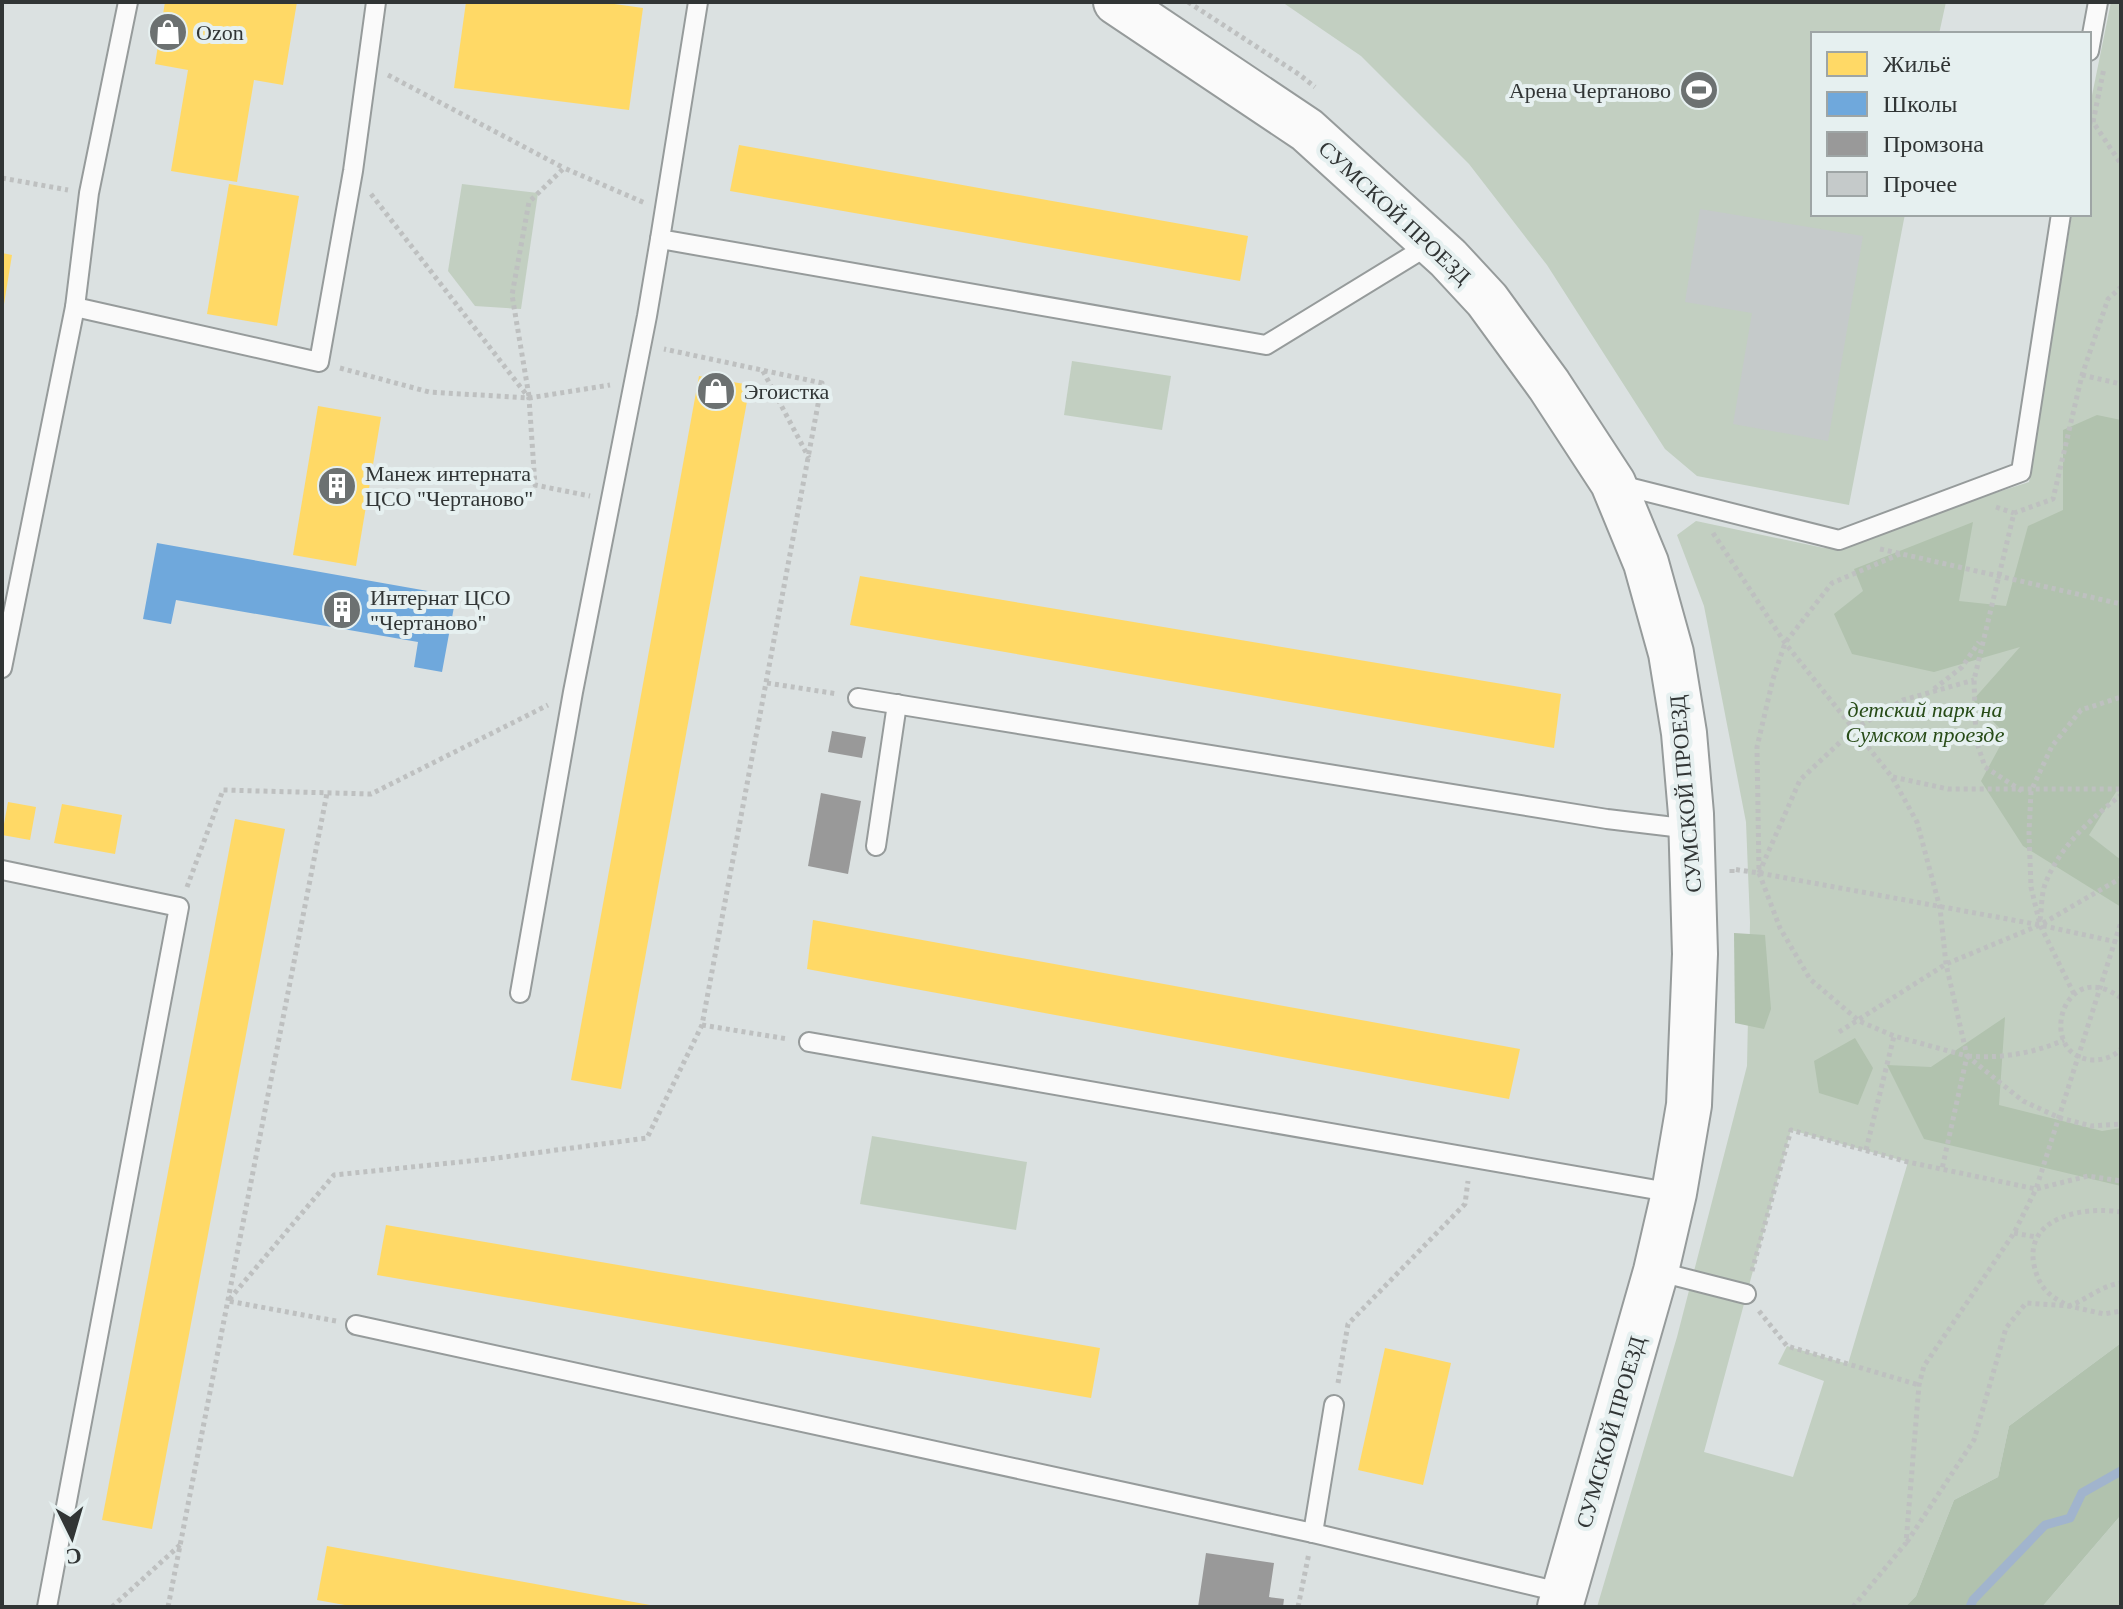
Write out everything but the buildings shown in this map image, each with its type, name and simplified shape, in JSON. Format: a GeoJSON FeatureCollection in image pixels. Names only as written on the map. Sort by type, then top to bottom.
{"type":"FeatureCollection","features":[{"type":"Feature","properties":{"kind":"street","name":"СУМСКОЙ ПРОЕЗД"},"geometry":{"type":"LineString","coordinates":[[1116,2],[1307,130],[1432,243],[1487,300],[1549,385],[1613,483],[1646,563],[1671,653],[1684,733],[1695,954],[1689,1105],[1674,1193],[1656,1271],[1562,1600]]}},
{"type":"Feature","properties":{"kind":"lane"},"geometry":{"type":"LineString","coordinates":[[2,668],[75,307],[89,193],[128,2]]}},
{"type":"Feature","properties":{"kind":"lane"},"geometry":{"type":"LineString","coordinates":[[75,307],[319,362],[353,171],[376,2]]}},
{"type":"Feature","properties":{"kind":"lane"},"geometry":{"type":"LineString","coordinates":[[520,993],[573,692],[642,344],[698,2]]}},
{"type":"Feature","properties":{"kind":"lane"},"geometry":{"type":"LineString","coordinates":[[2091,40],[2098,2]]}},
{"type":"Feature","properties":{"kind":"lane"},"geometry":{"type":"LineString","coordinates":[[1613,483],[1839,540],[2021,472],[2061,216]]}},
{"type":"Feature","properties":{"kind":"lane"},"geometry":{"type":"LineString","coordinates":[[660,239],[1266,345],[1432,243]]}},
{"type":"Feature","properties":{"kind":"lane"},"geometry":{"type":"LineString","coordinates":[[858,698],[1607,819],[1691,829]]}},
{"type":"Feature","properties":{"kind":"lane"},"geometry":{"type":"LineString","coordinates":[[876,846],[897,704]]}},
{"type":"Feature","properties":{"kind":"lane"},"geometry":{"type":"LineString","coordinates":[[2,870],[179,907],[47,1607]]}},
{"type":"Feature","properties":{"kind":"lane"},"geometry":{"type":"LineString","coordinates":[[809,1042],[1674,1193]]}},
{"type":"Feature","properties":{"kind":"lane"},"geometry":{"type":"LineString","coordinates":[[1656,1271],[1746,1294]]}},
{"type":"Feature","properties":{"kind":"lane"},"geometry":{"type":"LineString","coordinates":[[356,1325],[1313,1533],[1562,1600]]}},
{"type":"Feature","properties":{"kind":"lane"},"geometry":{"type":"LineString","coordinates":[[1313,1533],[1334,1405]]}},
{"type":"Feature","properties":{"kind":"path"},"geometry":{"type":"LineString","coordinates":[[366,64],[564,168],[664,212]]}},
{"type":"Feature","properties":{"kind":"path"},"geometry":{"type":"LineString","coordinates":[[2091,122],[2121,164]]}},
{"type":"Feature","properties":{"kind":"path"},"geometry":{"type":"LineString","coordinates":[[564,168],[529,202],[512,295],[529,398],[535,485],[611,500]]}},
{"type":"Feature","properties":{"kind":"path"},"geometry":{"type":"LineString","coordinates":[[353,171],[529,398]]}},
{"type":"Feature","properties":{"kind":"path"},"geometry":{"type":"LineString","coordinates":[[2,178],[89,193]]}},
{"type":"Feature","properties":{"kind":"path"},"geometry":{"type":"LineString","coordinates":[[2022,791],[1985,767],[1976,740],[1974,680],[1982,638],[2014,513],[2053,499],[2082,375],[2108,299],[2121,287]]}},
{"type":"Feature","properties":{"kind":"path"},"geometry":{"type":"LineString","coordinates":[[228,1301],[334,1175],[647,1138],[702,1025],[822,383],[642,344]]}},
{"type":"Feature","properties":{"kind":"path"},"geometry":{"type":"LineString","coordinates":[[319,362],[429,392],[529,398],[634,380]]}},
{"type":"Feature","properties":{"kind":"path"},"geometry":{"type":"LineString","coordinates":[[762,370],[809,458]]}},
{"type":"Feature","properties":{"kind":"path"},"geometry":{"type":"LineString","coordinates":[[2082,375],[2121,384]]}},
{"type":"Feature","properties":{"kind":"path"},"geometry":{"type":"LineString","coordinates":[[1693,502],[1785,643],[1892,777],[1917,822],[1940,908],[1946,964],[1967,1056],[1942,1169]]}},
{"type":"Feature","properties":{"kind":"path"},"geometry":{"type":"LineString","coordinates":[[1839,540],[2121,604]]}},
{"type":"Feature","properties":{"kind":"path"},"geometry":{"type":"LineString","coordinates":[[1900,554],[1832,583],[1785,643],[1757,747],[1759,873],[1780,928],[1810,979],[1859,1021],[1894,1036],[1967,1056],[2014,1055],[2044,1049],[2064,1040]]}},
{"type":"Feature","properties":{"kind":"path"},"geometry":{"type":"LineString","coordinates":[[1928,693],[1962,667],[1982,638]]}},
{"type":"Feature","properties":{"kind":"path"},"geometry":{"type":"LineString","coordinates":[[1759,873],[1800,780],[1854,729],[1903,700],[1974,680]]}},
{"type":"Feature","properties":{"kind":"path"},"geometry":{"type":"LineString","coordinates":[[767,683],[858,698]]}},
{"type":"Feature","properties":{"kind":"path"},"geometry":{"type":"LineString","coordinates":[[179,907],[223,790],[371,794],[573,692]]}},
{"type":"Feature","properties":{"kind":"path"},"geometry":{"type":"LineString","coordinates":[[2074,994],[2040,925],[2031,887],[2031,791],[2052,746],[2081,710],[2121,697]]}},
{"type":"Feature","properties":{"kind":"path"},"geometry":{"type":"LineString","coordinates":[[1892,777],[1948,789],[2121,789]]}},
{"type":"Feature","properties":{"kind":"path"},"geometry":{"type":"LineString","coordinates":[[168,1607],[327,793]]}},
{"type":"Feature","properties":{"kind":"path"},"geometry":{"type":"LineString","coordinates":[[2040,925],[2045,883],[2062,854],[2084,827],[2121,795]]}},
{"type":"Feature","properties":{"kind":"path"},"geometry":{"type":"LineString","coordinates":[[1732,881],[1732,869],[1759,873],[2118,942]]}},
{"type":"Feature","properties":{"kind":"path"},"geometry":{"type":"LineString","coordinates":[[1839,1032],[1946,964],[2040,925],[2121,878]]}},
{"type":"Feature","properties":{"kind":"path"},"geometry":{"type":"LineString","coordinates":[[1906,1543],[1919,1385],[1924,1366],[2014,1233],[2036,1189],[2118,942],[2121,922]]}},
{"type":"Feature","properties":{"kind":"path"},"geometry":{"type":"LineString","coordinates":[[2120,1054],[2105,1059],[2079,1057],[2069,1050],[2060,1031],[2062,1008],[2074,994],[2101,987],[2121,998]]}},
{"type":"Feature","properties":{"kind":"path"},"geometry":{"type":"LineString","coordinates":[[702,1025],[809,1042]]}},
{"type":"Feature","properties":{"kind":"path"},"geometry":{"type":"LineString","coordinates":[[1866,1150],[1894,1036]]}},
{"type":"Feature","properties":{"kind":"path"},"geometry":{"type":"LineString","coordinates":[[1967,1056],[2023,1101],[2060,1118],[2091,1126],[2121,1124]]}},
{"type":"Feature","properties":{"kind":"path"},"geometry":{"type":"LineString","coordinates":[[1919,1385],[1787,1346],[1746,1294],[1791,1130],[1942,1169],[2036,1189],[2088,1176],[2121,1181]]}},
{"type":"Feature","properties":{"kind":"path"},"geometry":{"type":"LineString","coordinates":[[1334,1405],[1348,1324],[1465,1204],[1472,1156]]}},
{"type":"Feature","properties":{"kind":"path"},"geometry":{"type":"LineString","coordinates":[[2069,1306],[2043,1290],[2037,1279],[2033,1258],[2036,1237],[2048,1225],[2069,1214],[2093,1210],[2121,1212]]}},
{"type":"Feature","properties":{"kind":"path"},"geometry":{"type":"LineString","coordinates":[[2014,1233],[2036,1237]]}},
{"type":"Feature","properties":{"kind":"path"},"geometry":{"type":"LineString","coordinates":[[2069,1306],[2083,1301],[2094,1291],[2121,1283]]}},
{"type":"Feature","properties":{"kind":"path"},"geometry":{"type":"LineString","coordinates":[[228,1301],[356,1325]]}},
{"type":"Feature","properties":{"kind":"path"},"geometry":{"type":"LineString","coordinates":[[1853,1607],[1906,1543],[1974,1440],[2006,1328],[2026,1303],[2069,1306],[2104,1314],[2121,1311]]}},
{"type":"Feature","properties":{"kind":"path"},"geometry":{"type":"LineString","coordinates":[[1298,1607],[1313,1533]]}},
{"type":"Feature","properties":{"kind":"path"},"geometry":{"type":"LineString","coordinates":[[112,1607],[181,1545]]}},
{"type":"Feature","properties":{"kind":"green space"},"geometry":{"type":"Polygon","coordinates":[[[1282,2],[1946,2],[1939,32],[1811,32],[1811,216],[1905,216],[1849,505],[1697,476],[1665,449],[1547,265],[1469,164],[1361,56],[1282,2]]]}},
{"type":"Feature","properties":{"kind":"green space","name":"детский парк на Сумском проезде"},"geometry":{"type":"Polygon","coordinates":[[[2111,2],[2121,2],[2121,1343],[2009,1426],[1998,1477],[1954,1500],[1916,1596],[1905,1607],[1597,1607],[1677,1337],[1747,1066],[1750,922],[1746,822],[1704,606],[1677,535],[1696,521],[1824,548],[2029,482],[2072,216],[2091,216],[2091,100],[2111,2]],[[1791,1130],[1704,1452],[1793,1477],[1824,1381],[1778,1364],[1787,1346],[1848,1364],[1908,1162],[1791,1130]]]}},
{"type":"Feature","properties":{"kind":"green space"},"geometry":{"type":"Polygon","coordinates":[[[462,184],[538,193],[521,309],[475,306],[448,271],[462,184]]]}},
{"type":"Feature","properties":{"kind":"green space"},"geometry":{"type":"Polygon","coordinates":[[[1072,361],[1171,376],[1162,430],[1064,415],[1072,361]]]}},
{"type":"Feature","properties":{"kind":"green space"},"geometry":{"type":"Polygon","coordinates":[[[2097,415],[2121,420],[2121,784],[2089,835],[2121,860],[2121,907],[2023,846],[1981,781],[2006,735],[1973,700],[2020,647],[1934,672],[1852,654],[1834,614],[1863,591],[1854,569],[1973,522],[1959,601],[2006,606],[2028,526],[2063,510],[2063,430],[2097,415]]]}},
{"type":"Feature","properties":{"kind":"green space"},"geometry":{"type":"Polygon","coordinates":[[[1734,933],[1765,935],[1771,1009],[1764,1029],[1735,1023],[1734,933]]]}},
{"type":"Feature","properties":{"kind":"green space"},"geometry":{"type":"Polygon","coordinates":[[[2005,1017],[1999,1105],[2102,1131],[2121,1128],[2121,1186],[1924,1139],[1887,1065],[1931,1067],[2005,1017]]]}},
{"type":"Feature","properties":{"kind":"green space"},"geometry":{"type":"Polygon","coordinates":[[[1855,1038],[1873,1068],[1858,1105],[1819,1093],[1814,1061],[1855,1038]]]}},
{"type":"Feature","properties":{"kind":"green space"},"geometry":{"type":"Polygon","coordinates":[[[872,1136],[1027,1162],[1016,1230],[860,1204],[872,1136]]]}},
{"type":"Feature","properties":{"kind":"green space"},"geometry":{"type":"Polygon","coordinates":[[[2121,1343],[2121,1515],[2042,1607],[1905,1607],[1916,1596],[1954,1500],[1998,1477],[2009,1426],[2121,1343]]]}},
{"type":"Feature","properties":{"kind":"green space"},"geometry":{"type":"Polygon","coordinates":[[[2121,1515],[2121,1607],[2042,1607],[2121,1515]]]}},
{"type":"Feature","properties":{"kind":"waterway"},"geometry":{"type":"LineString","coordinates":[[1970,1607],[1973,1600],[2045,1525],[2070,1518],[2082,1493],[2121,1471]]}},
{"type":"Feature","properties":{"kind":"place","name":"Ozon"},"geometry":{"type":"Point","coordinates":[168,32]}},
{"type":"Feature","properties":{"kind":"place","name":"Арена Чертаново"},"geometry":{"type":"Point","coordinates":[1699,90]}},
{"type":"Feature","properties":{"kind":"place","name":"Эгоистка"},"geometry":{"type":"Point","coordinates":[716,391]}},
{"type":"Feature","properties":{"kind":"place","name":"Манеж интерната ЦСО \"Чертаново\""},"geometry":{"type":"Point","coordinates":[337,486]}},
{"type":"Feature","properties":{"kind":"place","name":"Интернат ЦСО \"Чертаново\""},"geometry":{"type":"Point","coordinates":[342,610]}}]}
